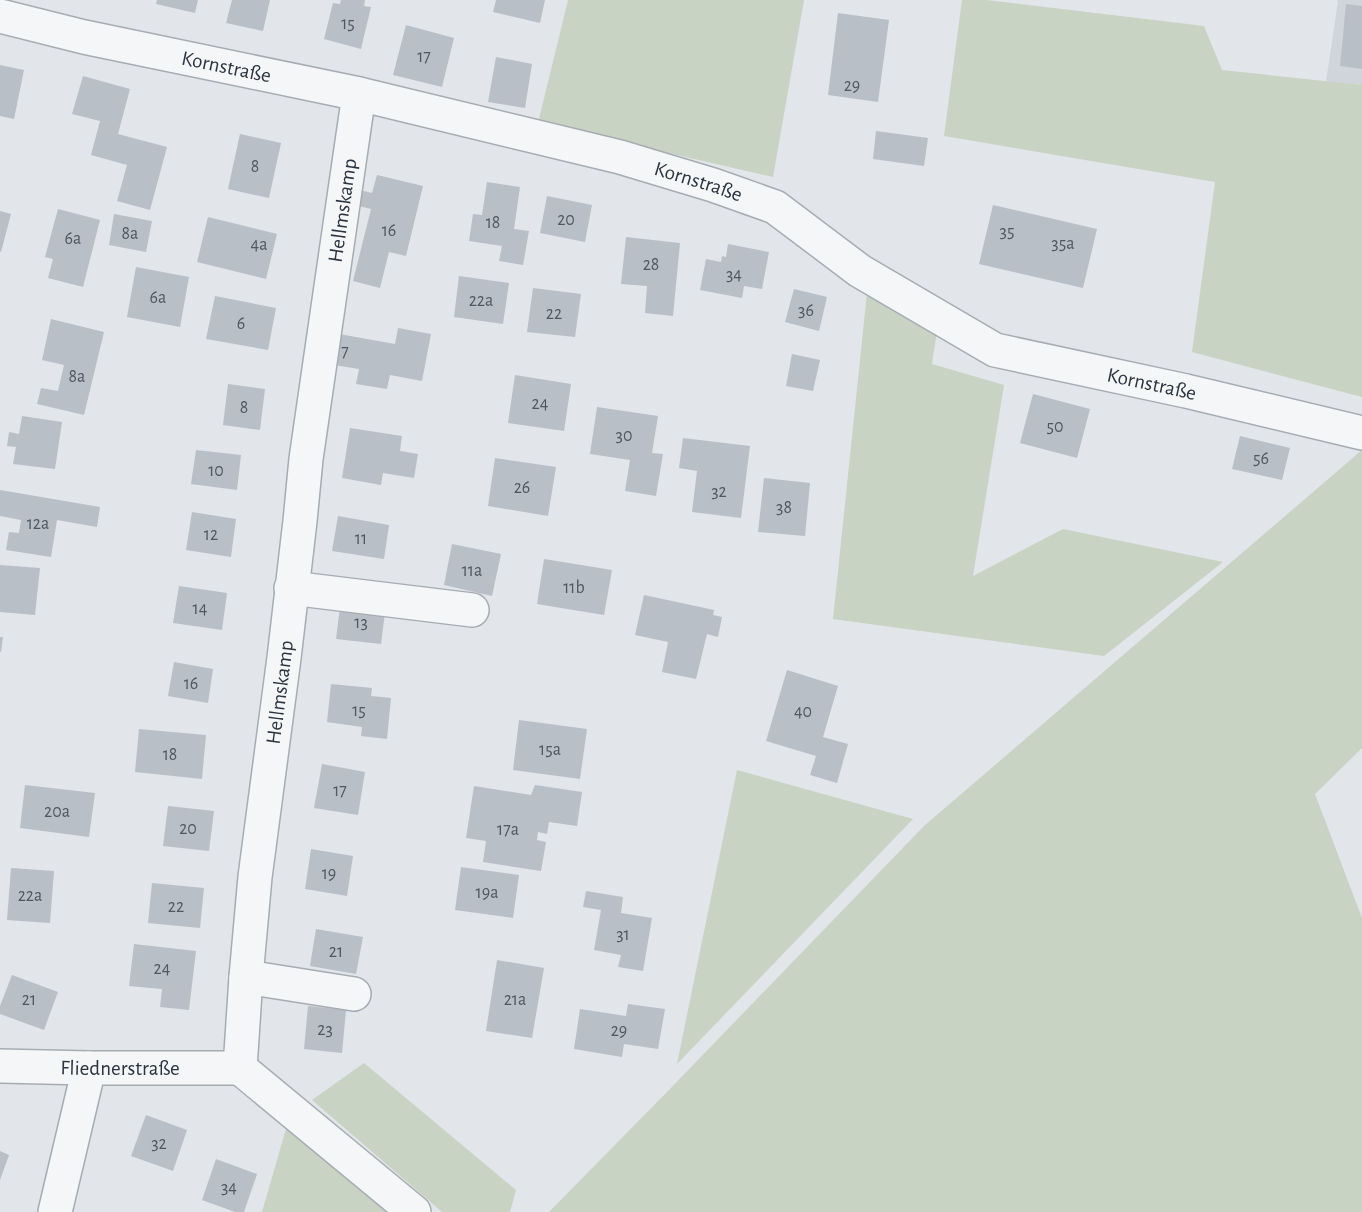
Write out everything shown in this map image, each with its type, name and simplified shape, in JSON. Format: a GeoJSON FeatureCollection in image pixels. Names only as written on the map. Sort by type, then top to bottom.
{"type":"FeatureCollection","features":[{"type":"Feature","properties":{"kind":"street","name":"Kornstraße"},"geometry":{"type":"LineString","coordinates":[[0,16],[84,37],[359,94],[620,157],[713,185],[775,207],[860,271],[995,350],[1186,391],[1362,433]]}},
{"type":"Feature","properties":{"kind":"street","name":"Hellmskamp"},"geometry":{"type":"LineString","coordinates":[[240,1068],[259,844],[306,459],[359,94]]}},
{"type":"Feature","properties":{"kind":"street"},"geometry":{"type":"LineString","coordinates":[[291,588],[472,610]]}},
{"type":"Feature","properties":{"kind":"street"},"geometry":{"type":"LineString","coordinates":[[246,977],[354,994]]}},
{"type":"Feature","properties":{"kind":"street","name":"Fliednerstraße"},"geometry":{"type":"LineString","coordinates":[[0,1066],[240,1068]]}},
{"type":"Feature","properties":{"kind":"street"},"geometry":{"type":"LineString","coordinates":[[55,1212],[89,1068]]}},
{"type":"Feature","properties":{"kind":"street"},"geometry":{"type":"LineString","coordinates":[[240,1068],[414,1212]]}},
{"type":"Feature","properties":{"kind":"shaded area"},"geometry":{"type":"Polygon","coordinates":[[[1336,0],[1362,0],[1362,85],[1326,82],[1338,1],[1336,0]]]}},
{"type":"Feature","properties":{"kind":"green space"},"geometry":{"type":"Polygon","coordinates":[[[568,0],[804,0],[773,177],[538,123],[568,0]]]}},
{"type":"Feature","properties":{"kind":"green space"},"geometry":{"type":"Polygon","coordinates":[[[962,0],[986,0],[1204,26],[1222,70],[1362,85],[1362,397],[1192,352],[1215,182],[944,136],[962,0]]]}},
{"type":"Feature","properties":{"kind":"green space"},"geometry":{"type":"Polygon","coordinates":[[[867,293],[937,331],[932,364],[1004,385],[973,576],[1063,529],[1223,562],[1104,656],[833,619],[867,293]]]}},
{"type":"Feature","properties":{"kind":"green space"},"geometry":{"type":"Polygon","coordinates":[[[1362,450],[1362,748],[1315,794],[1362,918],[1362,1212],[549,1212],[924,826],[1362,450]]]}},
{"type":"Feature","properties":{"kind":"green space"},"geometry":{"type":"Polygon","coordinates":[[[737,770],[913,819],[677,1064],[737,770]]]}},
{"type":"Feature","properties":{"kind":"green space"},"geometry":{"type":"Polygon","coordinates":[[[364,1063],[516,1190],[510,1212],[442,1212],[312,1100],[364,1063]]]}},
{"type":"Feature","properties":{"kind":"green space"},"geometry":{"type":"Polygon","coordinates":[[[288,1122],[397,1212],[262,1212],[288,1122]]]}},
{"type":"Feature","properties":{"kind":"building"},"geometry":{"type":"Polygon","coordinates":[[[157,0],[198,0],[195,13],[156,4],[157,0]]]}},
{"type":"Feature","properties":{"kind":"building"},"geometry":{"type":"Polygon","coordinates":[[[232,0],[270,0],[263,31],[226,23],[232,0]]]}},
{"type":"Feature","properties":{"kind":"building"},"geometry":{"type":"Polygon","coordinates":[[[341,0],[365,0],[364,6],[371,7],[361,49],[324,39],[333,3],[340,4],[341,0]]]}},
{"type":"Feature","properties":{"kind":"building"},"geometry":{"type":"Polygon","coordinates":[[[496,0],[545,0],[540,23],[493,12],[496,0]]]}},
{"type":"Feature","properties":{"kind":"building"},"geometry":{"type":"Polygon","coordinates":[[[1346,4],[1362,6],[1362,69],[1340,66],[1346,4]]]}},
{"type":"Feature","properties":{"kind":"building"},"geometry":{"type":"Polygon","coordinates":[[[838,13],[889,20],[878,102],[828,95],[838,13]]]}},
{"type":"Feature","properties":{"kind":"building"},"geometry":{"type":"Polygon","coordinates":[[[406,25],[454,38],[442,87],[393,75],[406,25]]]}},
{"type":"Feature","properties":{"kind":"building"},"geometry":{"type":"Polygon","coordinates":[[[496,57],[532,64],[525,108],[488,102],[496,57]]]}},
{"type":"Feature","properties":{"kind":"building"},"geometry":{"type":"Polygon","coordinates":[[[0,65],[24,70],[14,119],[0,116],[0,65]]]}},
{"type":"Feature","properties":{"kind":"building"},"geometry":{"type":"Polygon","coordinates":[[[83,76],[130,89],[118,134],[167,147],[150,210],[117,201],[127,165],[91,155],[100,121],[72,114],[83,76]]]}},
{"type":"Feature","properties":{"kind":"building"},"geometry":{"type":"Polygon","coordinates":[[[876,131],[928,138],[924,166],[873,159],[876,131]]]}},
{"type":"Feature","properties":{"kind":"building"},"geometry":{"type":"Polygon","coordinates":[[[240,134],[281,143],[269,198],[228,189],[240,134]]]}},
{"type":"Feature","properties":{"kind":"building"},"geometry":{"type":"Polygon","coordinates":[[[377,175],[423,186],[406,256],[389,252],[380,288],[353,281],[371,209],[351,204],[355,189],[372,193],[377,175]]]}},
{"type":"Feature","properties":{"kind":"building"},"geometry":{"type":"Polygon","coordinates":[[[487,182],[520,187],[514,229],[529,231],[523,265],[499,261],[502,246],[469,241],[473,214],[482,215],[487,182]]]}},
{"type":"Feature","properties":{"kind":"building"},"geometry":{"type":"Polygon","coordinates":[[[547,196],[592,205],[585,242],[540,233],[547,196]]]}},
{"type":"Feature","properties":{"kind":"building"},"geometry":{"type":"Polygon","coordinates":[[[993,205],[1097,229],[1083,288],[979,264],[993,205]]]}},
{"type":"Feature","properties":{"kind":"building"},"geometry":{"type":"Polygon","coordinates":[[[58,209],[100,220],[83,287],[48,278],[53,259],[45,257],[58,209]]]}},
{"type":"Feature","properties":{"kind":"building"},"geometry":{"type":"Polygon","coordinates":[[[0,211],[11,214],[1,252],[0,251],[0,211]]]}},
{"type":"Feature","properties":{"kind":"building"},"geometry":{"type":"Polygon","coordinates":[[[114,214],[152,221],[146,252],[109,245],[114,214]]]}},
{"type":"Feature","properties":{"kind":"building"},"geometry":{"type":"Polygon","coordinates":[[[208,217],[277,234],[266,279],[197,262],[208,217]]]}},
{"type":"Feature","properties":{"kind":"building"},"geometry":{"type":"Polygon","coordinates":[[[626,237],[680,243],[673,316],[645,313],[647,286],[621,284],[626,237]]]}},
{"type":"Feature","properties":{"kind":"building"},"geometry":{"type":"Polygon","coordinates":[[[728,244],[769,252],[762,289],[744,286],[742,298],[700,290],[706,259],[721,262],[722,256],[726,257],[728,244]]]}},
{"type":"Feature","properties":{"kind":"building"},"geometry":{"type":"Polygon","coordinates":[[[136,267],[189,277],[180,327],[127,317],[136,267]]]}},
{"type":"Feature","properties":{"kind":"building"},"geometry":{"type":"Polygon","coordinates":[[[459,276],[509,283],[503,324],[454,317],[459,276]]]}},
{"type":"Feature","properties":{"kind":"building"},"geometry":{"type":"Polygon","coordinates":[[[533,288],[581,294],[575,337],[527,332],[533,288]]]}},
{"type":"Feature","properties":{"kind":"building"},"geometry":{"type":"Polygon","coordinates":[[[794,289],[827,297],[819,331],[785,322],[794,289]]]}},
{"type":"Feature","properties":{"kind":"building"},"geometry":{"type":"Polygon","coordinates":[[[215,296],[276,308],[268,350],[206,339],[215,296]]]}},
{"type":"Feature","properties":{"kind":"building"},"geometry":{"type":"Polygon","coordinates":[[[51,319],[104,332],[84,415],[37,404],[41,388],[58,391],[64,365],[42,360],[51,319]]]}},
{"type":"Feature","properties":{"kind":"building"},"geometry":{"type":"Polygon","coordinates":[[[398,328],[431,334],[422,381],[390,375],[387,389],[356,384],[359,369],[334,365],[339,334],[395,344],[398,328]]]}},
{"type":"Feature","properties":{"kind":"building"},"geometry":{"type":"Polygon","coordinates":[[[792,354],[820,360],[813,391],[786,386],[792,354]]]}},
{"type":"Feature","properties":{"kind":"building"},"geometry":{"type":"Polygon","coordinates":[[[515,375],[571,384],[564,431],[508,423],[515,375]]]}},
{"type":"Feature","properties":{"kind":"building"},"geometry":{"type":"Polygon","coordinates":[[[228,384],[265,389],[260,430],[223,425],[228,384]]]}},
{"type":"Feature","properties":{"kind":"building"},"geometry":{"type":"Polygon","coordinates":[[[1033,394],[1090,409],[1077,458],[1020,443],[1033,394]]]}},
{"type":"Feature","properties":{"kind":"building"},"geometry":{"type":"Polygon","coordinates":[[[597,407],[658,416],[652,453],[663,454],[656,496],[625,491],[630,460],[590,454],[597,407]]]}},
{"type":"Feature","properties":{"kind":"building"},"geometry":{"type":"Polygon","coordinates":[[[22,416],[62,422],[55,469],[13,464],[16,447],[7,446],[9,432],[19,434],[22,416]]]}},
{"type":"Feature","properties":{"kind":"building"},"geometry":{"type":"Polygon","coordinates":[[[350,428],[402,436],[400,451],[418,454],[414,478],[383,473],[381,485],[342,478],[350,428]]]}},
{"type":"Feature","properties":{"kind":"building"},"geometry":{"type":"Polygon","coordinates":[[[1240,436],[1290,448],[1282,480],[1232,469],[1240,436]]]}},
{"type":"Feature","properties":{"kind":"building"},"geometry":{"type":"Polygon","coordinates":[[[683,438],[750,446],[741,518],[692,512],[697,471],[679,468],[683,438]]]}},
{"type":"Feature","properties":{"kind":"building"},"geometry":{"type":"Polygon","coordinates":[[[196,450],[241,455],[237,490],[191,484],[196,450]]]}},
{"type":"Feature","properties":{"kind":"building"},"geometry":{"type":"Polygon","coordinates":[[[495,458],[556,467],[548,516],[488,506],[495,458]]]}},
{"type":"Feature","properties":{"kind":"building"},"geometry":{"type":"Polygon","coordinates":[[[764,478],[810,483],[805,536],[758,532],[764,478]]]}},
{"type":"Feature","properties":{"kind":"building"},"geometry":{"type":"Polygon","coordinates":[[[0,490],[100,507],[97,527],[57,520],[51,557],[6,550],[9,532],[19,533],[21,520],[0,516],[0,490]]]}},
{"type":"Feature","properties":{"kind":"building"},"geometry":{"type":"Polygon","coordinates":[[[192,512],[236,519],[231,557],[186,550],[192,512]]]}},
{"type":"Feature","properties":{"kind":"building"},"geometry":{"type":"Polygon","coordinates":[[[338,516],[389,525],[384,559],[332,551],[338,516]]]}},
{"type":"Feature","properties":{"kind":"building"},"geometry":{"type":"Polygon","coordinates":[[[452,544],[501,554],[492,596],[444,585],[452,544]]]}},
{"type":"Feature","properties":{"kind":"building"},"geometry":{"type":"Polygon","coordinates":[[[544,559],[612,570],[604,615],[537,604],[544,559]]]}},
{"type":"Feature","properties":{"kind":"building"},"geometry":{"type":"Polygon","coordinates":[[[0,565],[40,568],[35,615],[0,612],[0,565]]]}},
{"type":"Feature","properties":{"kind":"building"},"geometry":{"type":"Polygon","coordinates":[[[179,586],[227,593],[222,630],[173,623],[179,586]]]}},
{"type":"Feature","properties":{"kind":"building"},"geometry":{"type":"Polygon","coordinates":[[[644,595],[714,610],[713,615],[722,617],[718,637],[707,634],[696,679],[662,672],[668,642],[635,635],[644,595]]]}},
{"type":"Feature","properties":{"kind":"building"},"geometry":{"type":"Polygon","coordinates":[[[341,599],[386,604],[381,644],[336,639],[341,599]]]}},
{"type":"Feature","properties":{"kind":"building"},"geometry":{"type":"Polygon","coordinates":[[[0,637],[3,637],[1,652],[0,652],[0,637]]]}},
{"type":"Feature","properties":{"kind":"building"},"geometry":{"type":"Polygon","coordinates":[[[174,662],[213,669],[208,703],[168,696],[174,662]]]}},
{"type":"Feature","properties":{"kind":"building"},"geometry":{"type":"Polygon","coordinates":[[[787,670],[838,686],[823,737],[848,744],[837,783],[810,775],[816,756],[766,741],[787,670]]]}},
{"type":"Feature","properties":{"kind":"building"},"geometry":{"type":"Polygon","coordinates":[[[331,684],[372,688],[371,696],[391,698],[387,739],[361,736],[362,727],[327,722],[331,684]]]}},
{"type":"Feature","properties":{"kind":"building"},"geometry":{"type":"Polygon","coordinates":[[[519,720],[587,729],[580,779],[513,770],[519,720]]]}},
{"type":"Feature","properties":{"kind":"building"},"geometry":{"type":"Polygon","coordinates":[[[139,729],[206,735],[202,779],[135,772],[139,729]]]}},
{"type":"Feature","properties":{"kind":"building"},"geometry":{"type":"Polygon","coordinates":[[[322,764],[365,772],[358,815],[314,808],[322,764]]]}},
{"type":"Feature","properties":{"kind":"building"},"geometry":{"type":"Polygon","coordinates":[[[25,785],[95,793],[89,837],[20,828],[25,785]]]}},
{"type":"Feature","properties":{"kind":"building"},"geometry":{"type":"Polygon","coordinates":[[[535,785],[582,792],[577,826],[549,822],[547,834],[538,832],[537,840],[546,842],[541,871],[483,862],[486,841],[466,838],[474,786],[531,795],[535,785]]]}},
{"type":"Feature","properties":{"kind":"building"},"geometry":{"type":"Polygon","coordinates":[[[168,806],[214,811],[209,851],[163,846],[168,806]]]}},
{"type":"Feature","properties":{"kind":"building"},"geometry":{"type":"Polygon","coordinates":[[[311,849],[353,856],[347,896],[305,889],[311,849]]]}},
{"type":"Feature","properties":{"kind":"building"},"geometry":{"type":"Polygon","coordinates":[[[461,867],[519,875],[513,918],[455,910],[461,867]]]}},
{"type":"Feature","properties":{"kind":"building"},"geometry":{"type":"Polygon","coordinates":[[[11,868],[54,871],[50,923],[7,920],[11,868]]]}},
{"type":"Feature","properties":{"kind":"building"},"geometry":{"type":"Polygon","coordinates":[[[152,883],[204,888],[200,928],[148,923],[152,883]]]}},
{"type":"Feature","properties":{"kind":"building"},"geometry":{"type":"Polygon","coordinates":[[[586,891],[623,897],[621,913],[652,918],[643,971],[618,967],[621,955],[594,950],[601,910],[583,907],[586,891]]]}},
{"type":"Feature","properties":{"kind":"building"},"geometry":{"type":"Polygon","coordinates":[[[316,929],[363,937],[356,974],[310,966],[316,929]]]}},
{"type":"Feature","properties":{"kind":"building"},"geometry":{"type":"Polygon","coordinates":[[[134,944],[196,951],[189,1010],[160,1007],[162,989],[129,986],[134,944]]]}},
{"type":"Feature","properties":{"kind":"building"},"geometry":{"type":"Polygon","coordinates":[[[497,960],[544,968],[532,1038],[486,1031],[497,960]]]}},
{"type":"Feature","properties":{"kind":"building"},"geometry":{"type":"Polygon","coordinates":[[[12,975],[58,992],[44,1030],[0,1014],[0,1006],[12,975]]]}},
{"type":"Feature","properties":{"kind":"building"},"geometry":{"type":"Polygon","coordinates":[[[628,1004],[665,1009],[658,1049],[624,1044],[622,1057],[574,1049],[580,1009],[626,1016],[628,1004]]]}},
{"type":"Feature","properties":{"kind":"building"},"geometry":{"type":"Polygon","coordinates":[[[308,1006],[346,1010],[342,1053],[304,1049],[308,1006]]]}},
{"type":"Feature","properties":{"kind":"building"},"geometry":{"type":"Polygon","coordinates":[[[146,1115],[187,1130],[173,1171],[131,1156],[146,1115]]]}},
{"type":"Feature","properties":{"kind":"building"},"geometry":{"type":"Polygon","coordinates":[[[0,1151],[9,1155],[0,1180],[0,1151]]]}},
{"type":"Feature","properties":{"kind":"building"},"geometry":{"type":"Polygon","coordinates":[[[216,1159],[257,1174],[244,1212],[235,1212],[202,1200],[216,1159]]]}}]}
